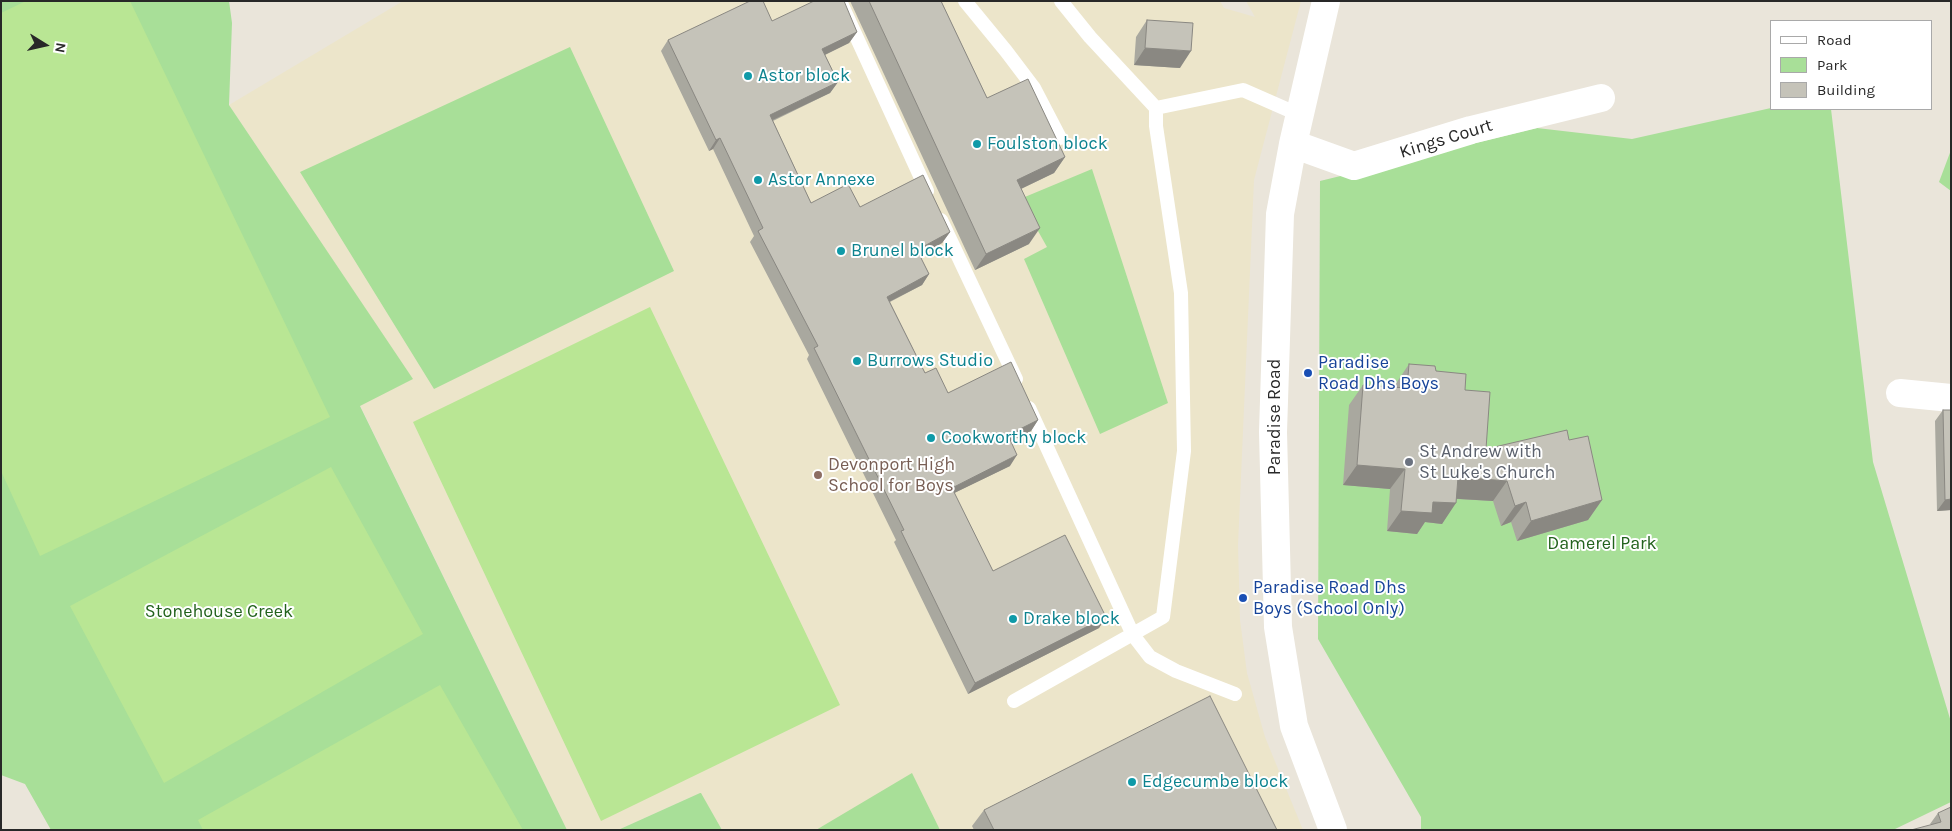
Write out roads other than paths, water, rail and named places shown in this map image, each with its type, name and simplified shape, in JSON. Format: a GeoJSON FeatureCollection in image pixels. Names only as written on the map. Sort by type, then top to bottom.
{"type":"FeatureCollection","features":[{"type":"Feature","properties":{"kind":"street","name":"Paradise Road"},"geometry":{"type":"LineString","coordinates":[[1326,1],[1293,144],[1280,214],[1274,414],[1278,627],[1294,726],[1333,830]]}},
{"type":"Feature","properties":{"kind":"street","name":"Kings Court"},"geometry":{"type":"LineString","coordinates":[[1293,144],[1354,166],[1470,130],[1602,98]]}},
{"type":"Feature","properties":{"kind":"street"},"geometry":{"type":"LineString","coordinates":[[1900,394],[1951,398]]}},
{"type":"Feature","properties":{"kind":"lane"},"geometry":{"type":"LineString","coordinates":[[840,1],[933,204],[1078,511],[1133,635],[1150,657],[1176,671],[1235,694]]}},
{"type":"Feature","properties":{"kind":"lane"},"geometry":{"type":"LineString","coordinates":[[965,1],[1034,88],[1060,138]]}},
{"type":"Feature","properties":{"kind":"lane"},"geometry":{"type":"LineString","coordinates":[[1014,701],[1163,617],[1184,451],[1181,293],[1156,126],[1156,108],[1090,37],[1061,1]]}},
{"type":"Feature","properties":{"kind":"lane"},"geometry":{"type":"LineString","coordinates":[[1156,108],[1243,90],[1300,115]]}},
{"type":"Feature","properties":{"kind":"place","name":"Astor block"},"geometry":{"type":"Point","coordinates":[748,76]}},
{"type":"Feature","properties":{"kind":"place","name":"Foulston block"},"geometry":{"type":"Point","coordinates":[977,144]}},
{"type":"Feature","properties":{"kind":"place","name":"Astor Annexe"},"geometry":{"type":"Point","coordinates":[758,180]}},
{"type":"Feature","properties":{"kind":"place","name":"Brunel block"},"geometry":{"type":"Point","coordinates":[841,251]}},
{"type":"Feature","properties":{"kind":"place","name":"Burrows Studio"},"geometry":{"type":"Point","coordinates":[857,361]}},
{"type":"Feature","properties":{"kind":"place","name":"Paradise Road Dhs Boys"},"geometry":{"type":"Point","coordinates":[1308,373]}},
{"type":"Feature","properties":{"kind":"place","name":"Cookworthy block"},"geometry":{"type":"Point","coordinates":[931,438]}},
{"type":"Feature","properties":{"kind":"place","name":"St Andrew with St Luke's Church"},"geometry":{"type":"Point","coordinates":[1409,462]}},
{"type":"Feature","properties":{"kind":"place","name":"Devonport High School for Boys"},"geometry":{"type":"Point","coordinates":[818,475]}},
{"type":"Feature","properties":{"kind":"place","name":"Paradise Road Dhs Boys (School Only)"},"geometry":{"type":"Point","coordinates":[1243,598]}},
{"type":"Feature","properties":{"kind":"place","name":"Drake block"},"geometry":{"type":"Point","coordinates":[1013,619]}},
{"type":"Feature","properties":{"kind":"place","name":"Edgecumbe block"},"geometry":{"type":"Point","coordinates":[1132,782]}},
{"type":"Feature","properties":{"kind":"park label","name":"Damerel Park"},"geometry":{"type":"Point","coordinates":[1602,544]}},
{"type":"Feature","properties":{"kind":"park label","name":"Stonehouse Creek"},"geometry":{"type":"Point","coordinates":[219,612]}}]}
